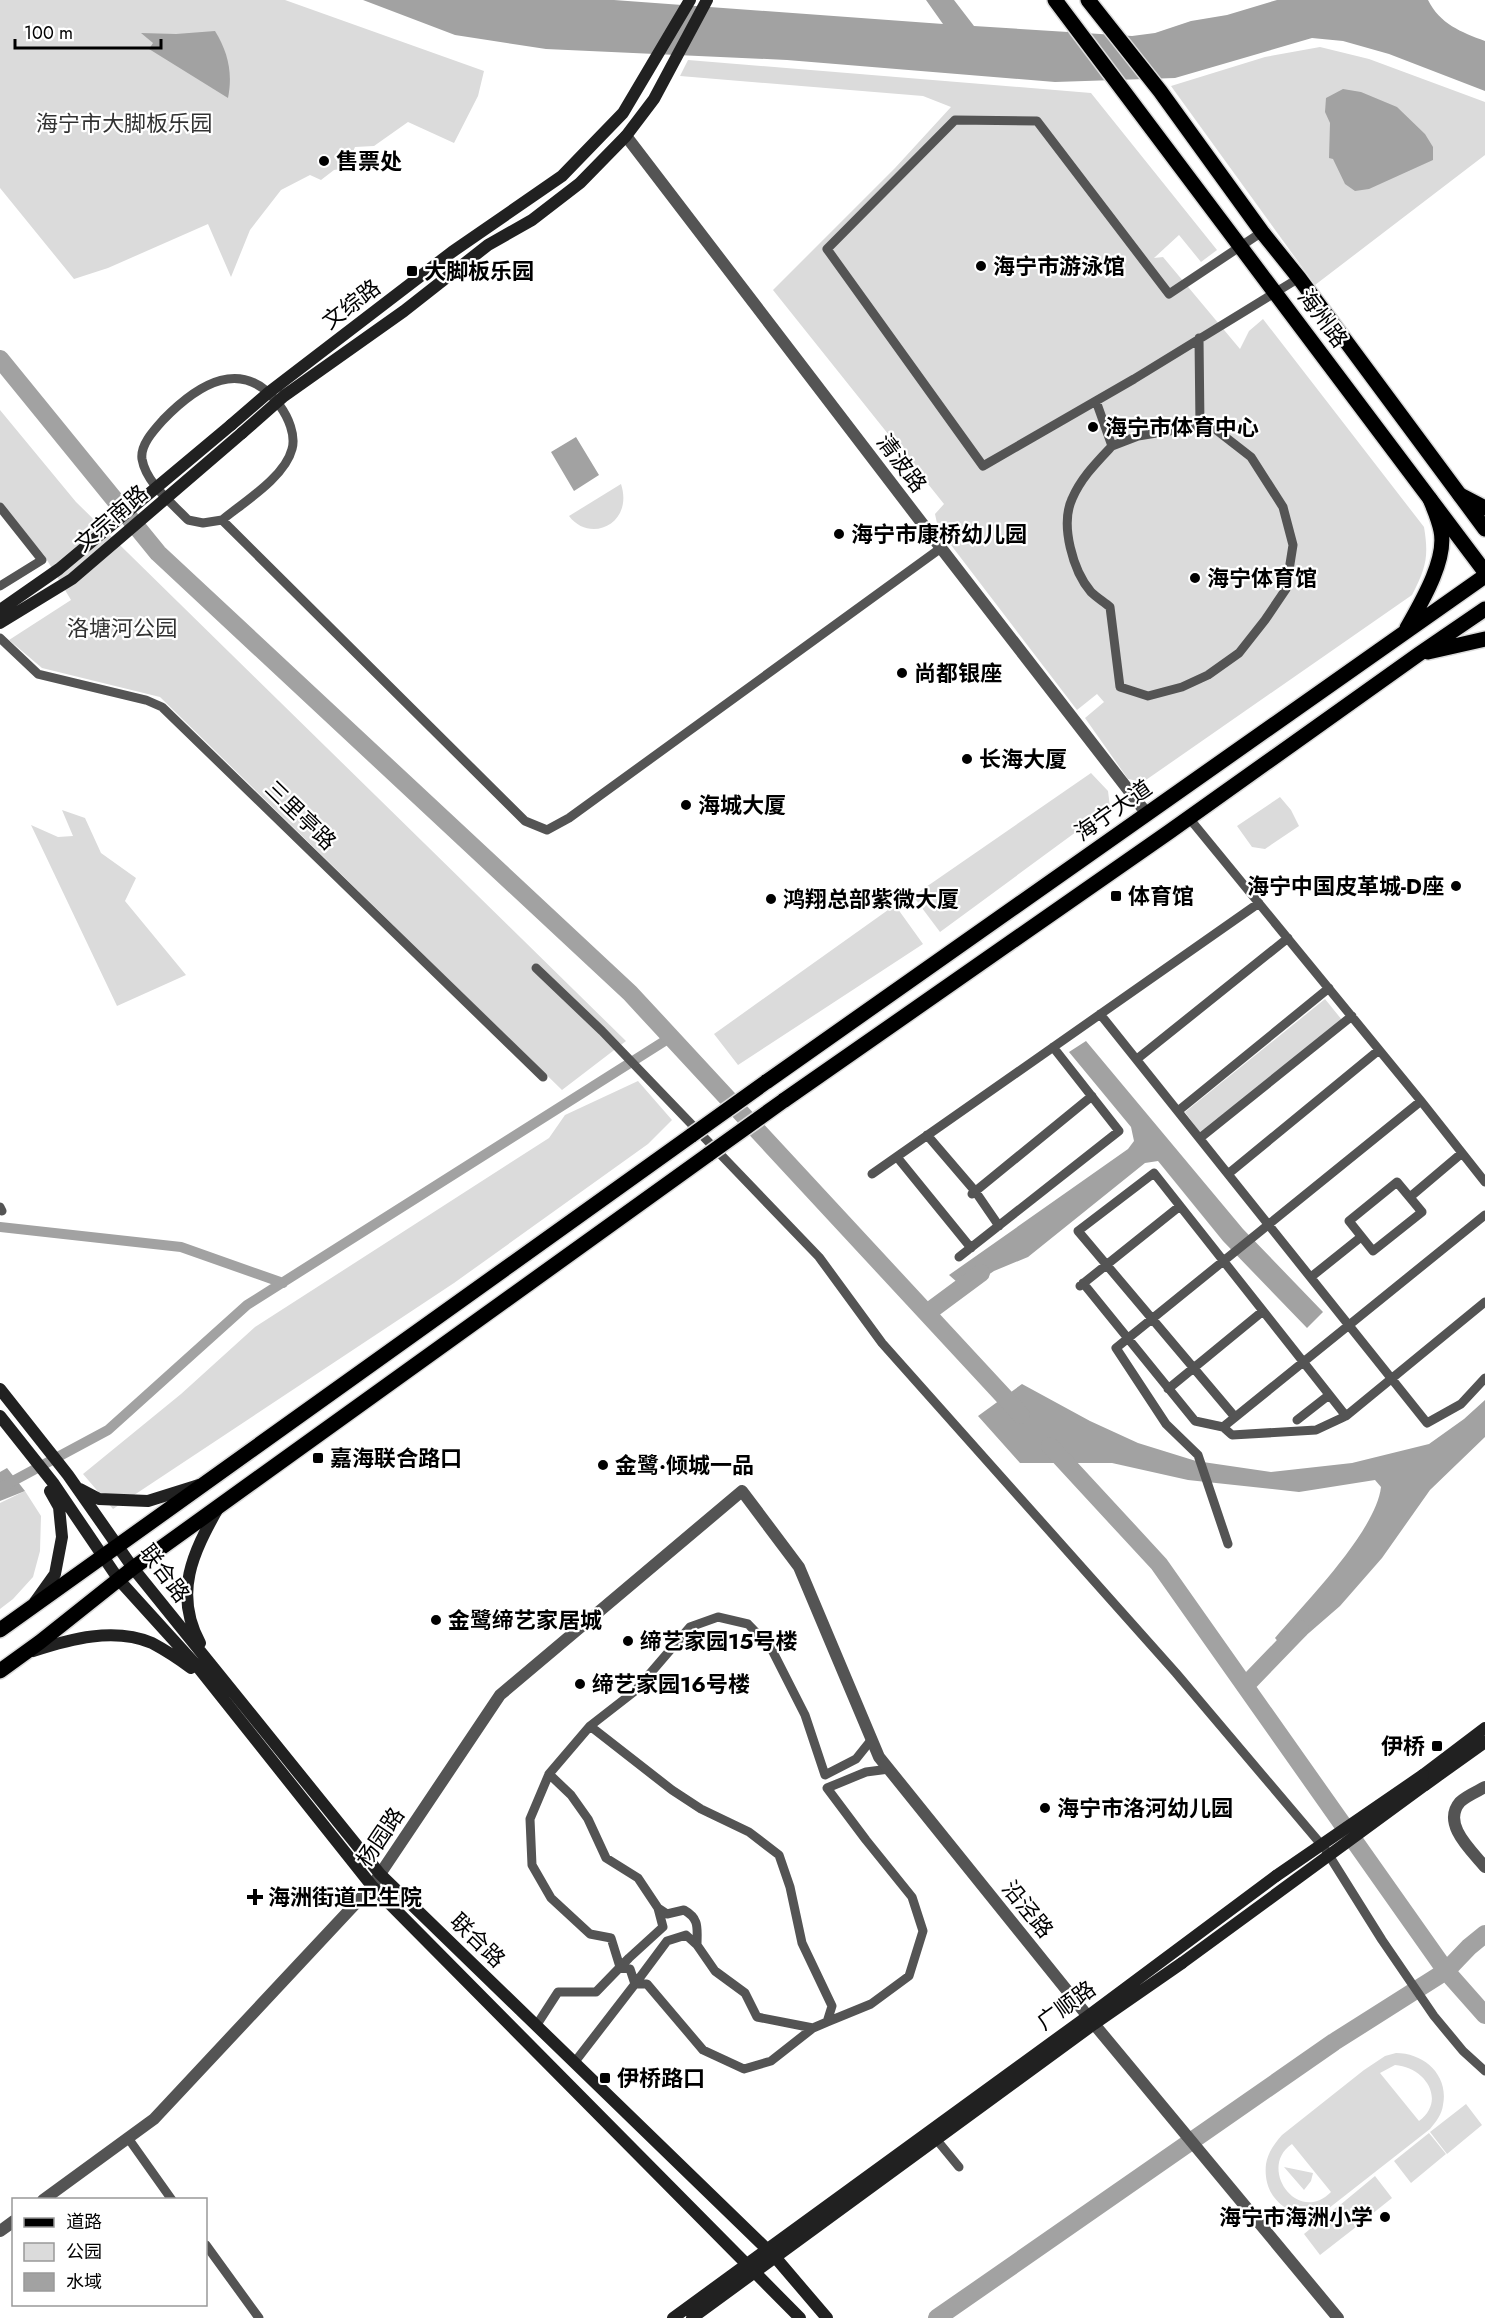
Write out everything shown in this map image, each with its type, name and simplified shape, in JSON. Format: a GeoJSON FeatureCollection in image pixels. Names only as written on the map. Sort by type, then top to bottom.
{"type":"FeatureCollection","features":[{"type":"Feature","properties":{"kind":"main road","name":"文综路"},"geometry":{"type":"LineString","coordinates":[[0,610],[59,569],[268,393],[452,252],[562,176],[623,113],[690,0]]}},
{"type":"Feature","properties":{"kind":"main road","name":"海州路"},"geometry":{"type":"LineString","coordinates":[[1088,0],[1160,91],[1262,232],[1299,278],[1485,528]]}},
{"type":"Feature","properties":{"kind":"main road","name":"文宗南路"},"geometry":{"type":"LineString","coordinates":[[0,623],[72,579],[278,403],[404,311],[488,245],[532,220],[580,183],[626,136],[654,99],[705,4]]}},
{"type":"Feature","properties":{"kind":"main road","name":"海州路"},"geometry":{"type":"LineString","coordinates":[[1060,6],[1485,574]]}},
{"type":"Feature","properties":{"kind":"main road"},"geometry":{"type":"LineString","coordinates":[[1460,495],[1485,508]]}},
{"type":"Feature","properties":{"kind":"main road"},"geometry":{"type":"LineString","coordinates":[[1405,633],[1423,598],[1440,553],[1442,532],[1431,499]]}},
{"type":"Feature","properties":{"kind":"main road","name":"海宁大道"},"geometry":{"type":"LineString","coordinates":[[0,1630],[766,1082],[1405,633],[1485,574]]}},
{"type":"Feature","properties":{"kind":"main road"},"geometry":{"type":"LineString","coordinates":[[0,1671],[133,1568],[783,1101],[1485,609]]}},
{"type":"Feature","properties":{"kind":"main road"},"geometry":{"type":"LineString","coordinates":[[1419,654],[1485,639]]}},
{"type":"Feature","properties":{"kind":"main road","name":"联合路"},"geometry":{"type":"LineString","coordinates":[[0,1389],[68,1476],[210,1674],[380,1874],[771,2253],[827,2318]]}},
{"type":"Feature","properties":{"kind":"main road"},"geometry":{"type":"LineString","coordinates":[[0,1416],[119,1580],[210,1674],[372,1886],[800,2318]]}},
{"type":"Feature","properties":{"kind":"main road"},"geometry":{"type":"LineString","coordinates":[[76,1487],[99,1499],[148,1501],[206,1483]]}},
{"type":"Feature","properties":{"kind":"main road"},"geometry":{"type":"LineString","coordinates":[[32,1607],[55,1574],[62,1537],[59,1507],[51,1485]]}},
{"type":"Feature","properties":{"kind":"main road"},"geometry":{"type":"LineString","coordinates":[[210,1674],[187,1610],[188,1578],[194,1551],[218,1508]]}},
{"type":"Feature","properties":{"kind":"main road"},"geometry":{"type":"LineString","coordinates":[[23,1654],[90,1635],[123,1637],[150,1643],[210,1674]]}},
{"type":"Feature","properties":{"kind":"main road","name":"广顺路"},"geometry":{"type":"LineString","coordinates":[[771,2253],[1091,2020],[1182,1963],[1424,1780],[1485,1728]]}},
{"type":"Feature","properties":{"kind":"main road","name":"广顺路"},"geometry":{"type":"LineString","coordinates":[[673,2318],[936,2139],[1276,1876],[1485,1742]]}},
{"type":"Feature","properties":{"kind":"main road","name":"广顺路"},"geometry":{"type":"LineString","coordinates":[[692,2318],[751,2267]]}},
{"type":"Feature","properties":{"kind":"street"},"geometry":{"type":"LineString","coordinates":[[1262,232],[1169,294],[1037,121],[955,120],[827,249],[983,466],[1096,401],[1299,278]]}},
{"type":"Feature","properties":{"kind":"street","name":"清波路"},"geometry":{"type":"LineString","coordinates":[[626,136],[941,549],[1147,814]]}},
{"type":"Feature","properties":{"kind":"street"},"geometry":{"type":"LineString","coordinates":[[1199,338],[1200,426]]}},
{"type":"Feature","properties":{"kind":"street"},"geometry":{"type":"LineString","coordinates":[[228,378],[248,379],[268,393],[287,415],[291,428],[292,449],[283,467],[267,485],[222,520],[204,523],[188,520],[147,474],[141,457],[149,435],[197,390],[213,382],[228,378]]}},
{"type":"Feature","properties":{"kind":"street"},"geometry":{"type":"LineString","coordinates":[[1096,401],[1112,446]]}},
{"type":"Feature","properties":{"kind":"street"},"geometry":{"type":"LineString","coordinates":[[1200,426],[1215,429],[1251,457],[1283,507],[1293,545],[1286,589],[1239,653],[1208,675],[1148,696],[1120,687],[1110,606],[1091,592],[1075,564],[1066,527],[1071,501],[1087,473],[1112,446],[1138,436],[1200,426]]}},
{"type":"Feature","properties":{"kind":"street"},"geometry":{"type":"LineString","coordinates":[[0,507],[42,560],[0,586]]}},
{"type":"Feature","properties":{"kind":"street"},"geometry":{"type":"LineString","coordinates":[[222,520],[525,821],[547,830],[569,818],[941,549]]}},
{"type":"Feature","properties":{"kind":"street","name":"三里亭路"},"geometry":{"type":"LineString","coordinates":[[0,638],[38,674],[146,700],[162,707],[543,1077]]}},
{"type":"Feature","properties":{"kind":"street"},"geometry":{"type":"LineString","coordinates":[[1189,818],[1485,1182]]}},
{"type":"Feature","properties":{"kind":"street"},"geometry":{"type":"LineString","coordinates":[[872,1174],[1259,903]]}},
{"type":"Feature","properties":{"kind":"street"},"geometry":{"type":"LineString","coordinates":[[1137,1059],[1288,938]]}},
{"type":"Feature","properties":{"kind":"street"},"geometry":{"type":"LineString","coordinates":[[536,968],[617,1046],[819,1257],[882,1344],[1176,1673],[1325,1849],[1434,2016],[1463,2051],[1485,2071]]}},
{"type":"Feature","properties":{"kind":"street"},"geometry":{"type":"LineString","coordinates":[[1178,1111],[1329,988]]}},
{"type":"Feature","properties":{"kind":"street"},"geometry":{"type":"LineString","coordinates":[[1100,1014],[1228,1174],[1265,1227],[1311,1277],[1427,1423],[1461,1404],[1485,1378]]}},
{"type":"Feature","properties":{"kind":"street"},"geometry":{"type":"LineString","coordinates":[[1200,1138],[1352,1016]]}},
{"type":"Feature","properties":{"kind":"street"},"geometry":{"type":"LineString","coordinates":[[959,1257],[1119,1131],[1053,1047]]}},
{"type":"Feature","properties":{"kind":"street"},"geometry":{"type":"LineString","coordinates":[[1228,1174],[1379,1050]]}},
{"type":"Feature","properties":{"kind":"street"},"geometry":{"type":"LineString","coordinates":[[973,1193],[1092,1096]]}},
{"type":"Feature","properties":{"kind":"street"},"geometry":{"type":"LineString","coordinates":[[1228,1544],[1198,1455],[1166,1424],[1116,1348],[1421,1101]]}},
{"type":"Feature","properties":{"kind":"street"},"geometry":{"type":"LineString","coordinates":[[927,1136],[999,1226]]}},
{"type":"Feature","properties":{"kind":"street"},"geometry":{"type":"LineString","coordinates":[[1410,1197],[1462,1153]]}},
{"type":"Feature","properties":{"kind":"street"},"geometry":{"type":"LineString","coordinates":[[897,1156],[971,1248]]}},
{"type":"Feature","properties":{"kind":"street"},"geometry":{"type":"LineString","coordinates":[[1235,1418],[1078,1231],[1154,1173],[1346,1416]]}},
{"type":"Feature","properties":{"kind":"street"},"geometry":{"type":"LineString","coordinates":[[1398,1182],[1410,1197],[1422,1212],[1373,1251],[1349,1221],[1398,1182]]}},
{"type":"Feature","properties":{"kind":"street"},"geometry":{"type":"LineString","coordinates":[[1180,1206],[1082,1285],[1195,1421],[1223,1427],[1232,1435],[1316,1431],[1346,1416],[1485,1302]]}},
{"type":"Feature","properties":{"kind":"street"},"geometry":{"type":"LineString","coordinates":[[1223,1427],[1485,1215]]}},
{"type":"Feature","properties":{"kind":"street"},"geometry":{"type":"LineString","coordinates":[[1311,1277],[1361,1237]]}},
{"type":"Feature","properties":{"kind":"street"},"geometry":{"type":"LineString","coordinates":[[1168,1389],[1263,1311]]}},
{"type":"Feature","properties":{"kind":"street"},"geometry":{"type":"LineString","coordinates":[[1298,1420],[1329,1395]]}},
{"type":"Feature","properties":{"kind":"street","name":"沿泾路"},"geometry":{"type":"LineString","coordinates":[[742,1491],[799,1567],[879,1757],[1091,2020],[1338,2318]]}},
{"type":"Feature","properties":{"kind":"street","name":"杨园路"},"geometry":{"type":"LineString","coordinates":[[44,2198],[154,2119],[372,1886],[500,1695],[742,1491]]}},
{"type":"Feature","properties":{"kind":"street"},"geometry":{"type":"LineString","coordinates":[[620,1967],[611,1938],[590,1934],[551,1898],[532,1864],[530,1819],[549,1774],[590,1726],[635,1691],[690,1627],[718,1617],[748,1624],[771,1648],[805,1715],[825,1775],[856,1759],[872,1738]]}},
{"type":"Feature","properties":{"kind":"street"},"geometry":{"type":"LineString","coordinates":[[590,1726],[672,1790],[701,1809],[749,1832],[779,1855],[790,1887],[802,1943],[832,2006],[827,2022]]}},
{"type":"Feature","properties":{"kind":"street"},"geometry":{"type":"LineString","coordinates":[[635,1984],[647,1984],[703,2050],[744,2069],[771,2061],[813,2028],[871,2004],[909,1976],[923,1931],[912,1896],[827,1788],[866,1772],[889,1769]]}},
{"type":"Feature","properties":{"kind":"street"},"geometry":{"type":"LineString","coordinates":[[536,2026],[558,1992],[597,1992],[663,1927],[658,1908],[638,1878],[606,1858],[588,1819],[571,1796],[549,1774]]}},
{"type":"Feature","properties":{"kind":"street"},"geometry":{"type":"LineString","coordinates":[[1485,1787],[1461,1802],[1454,1815],[1457,1832],[1485,1868]]}},
{"type":"Feature","properties":{"kind":"street"},"geometry":{"type":"LineString","coordinates":[[658,1908],[667,1914],[684,1910],[692,1914],[698,1927],[697,1945]]}},
{"type":"Feature","properties":{"kind":"street"},"geometry":{"type":"LineString","coordinates":[[574,2063],[667,1941],[686,1935],[697,1945],[715,1971],[745,1993],[757,2017],[813,2028]]}},
{"type":"Feature","properties":{"kind":"street"},"geometry":{"type":"LineString","coordinates":[[620,1967],[630,1969],[635,1984]]}},
{"type":"Feature","properties":{"kind":"street"},"geometry":{"type":"LineString","coordinates":[[128,2138],[171,2198]]}},
{"type":"Feature","properties":{"kind":"street"},"geometry":{"type":"LineString","coordinates":[[936,2139],[959,2167]]}},
{"type":"Feature","properties":{"kind":"street"},"geometry":{"type":"LineString","coordinates":[[207,2246],[259,2318]]}},
{"type":"Feature","properties":{"kind":"green space","name":"海宁市大脚板乐园"},"geometry":{"type":"Polygon","coordinates":[[[0,0],[285,0],[484,71],[478,96],[454,143],[408,122],[374,146],[355,147],[346,168],[334,170],[321,180],[310,175],[281,190],[250,230],[231,277],[208,224],[108,268],[74,279],[0,188],[0,0]]]}},
{"type":"Feature","properties":{"kind":"green space"},"geometry":{"type":"Polygon","coordinates":[[[1320,47],[1369,59],[1485,102],[1485,155],[1315,285],[1171,86],[1265,57],[1320,47]]]}},
{"type":"Feature","properties":{"kind":"green space","name":"海宁市体育中心"},"geometry":{"type":"Polygon","coordinates":[[[688,60],[1091,93],[1217,250],[1201,262],[1179,235],[1154,258],[1163,257],[1240,349],[1249,331],[1263,319],[1424,527],[1425,562],[1412,595],[1143,782],[1128,779],[1085,718],[1104,702],[1097,694],[1077,710],[938,528],[935,514],[944,504],[773,290],[895,168],[951,107],[923,96],[680,76],[688,60]]]}},
{"type":"Feature","properties":{"kind":"green space","name":"洛塘河公园"},"geometry":{"type":"Polygon","coordinates":[[[0,410],[76,502],[626,1041],[562,1090],[160,697],[42,668],[9,640],[71,600],[44,555],[0,502],[0,410]]]}},
{"type":"Feature","properties":{"kind":"green space"},"geometry":{"type":"Polygon","coordinates":[[[621,484],[623,498],[621,510],[608,526],[598,529],[588,528],[578,524],[569,516],[621,484]]]}},
{"type":"Feature","properties":{"kind":"green space"},"geometry":{"type":"Polygon","coordinates":[[[1091,773],[1108,791],[1110,807],[940,932],[913,896],[1091,773]]]}},
{"type":"Feature","properties":{"kind":"green space"},"geometry":{"type":"Polygon","coordinates":[[[1280,797],[1291,810],[1299,826],[1265,849],[1252,847],[1237,826],[1280,797]]]}},
{"type":"Feature","properties":{"kind":"green space"},"geometry":{"type":"Polygon","coordinates":[[[62,810],[85,818],[101,853],[136,878],[125,901],[186,975],[117,1006],[31,825],[58,837],[73,836],[62,810]]]}},
{"type":"Feature","properties":{"kind":"green space"},"geometry":{"type":"Polygon","coordinates":[[[895,905],[923,944],[738,1065],[714,1034],[895,905]]]}},
{"type":"Feature","properties":{"kind":"green space"},"geometry":{"type":"Polygon","coordinates":[[[1325,999],[1342,1020],[1201,1134],[1185,1112],[1325,999]]]}},
{"type":"Feature","properties":{"kind":"green space"},"geometry":{"type":"Polygon","coordinates":[[[638,1081],[672,1120],[648,1144],[454,1283],[113,1509],[83,1474],[181,1394],[255,1327],[549,1138],[565,1115],[638,1081]]]}},
{"type":"Feature","properties":{"kind":"green space"},"geometry":{"type":"Polygon","coordinates":[[[25,1491],[41,1516],[40,1551],[33,1577],[13,1599],[0,1609],[0,1503],[25,1491]]]}},
{"type":"Feature","properties":{"kind":"green space"},"geometry":{"type":"Polygon","coordinates":[[[1396,2053],[1406,2054],[1416,2057],[1432,2068],[1438,2075],[1444,2094],[1440,2115],[1430,2129],[1324,2212],[1312,2214],[1290,2210],[1274,2197],[1266,2176],[1267,2160],[1274,2145],[1282,2135],[1385,2056],[1396,2053]],[[1395,2065],[1380,2073],[1419,2121],[1427,2113],[1431,2104],[1432,2095],[1429,2086],[1415,2072],[1395,2065]],[[1292,2144],[1282,2154],[1279,2166],[1280,2178],[1294,2198],[1306,2202],[1318,2201],[1331,2192],[1292,2144]]]}},
{"type":"Feature","properties":{"kind":"green space"},"geometry":{"type":"Polygon","coordinates":[[[1466,2104],[1482,2125],[1447,2154],[1430,2132],[1466,2104]]]}},
{"type":"Feature","properties":{"kind":"green space"},"geometry":{"type":"Polygon","coordinates":[[[1429,2133],[1446,2154],[1411,2183],[1394,2161],[1429,2133]]]}},
{"type":"Feature","properties":{"kind":"green space"},"geometry":{"type":"Polygon","coordinates":[[[1284,2167],[1313,2173],[1311,2181],[1304,2190],[1284,2167]]]}},
{"type":"Feature","properties":{"kind":"green space"},"geometry":{"type":"Polygon","coordinates":[[[1375,2176],[1392,2198],[1357,2226],[1340,2205],[1375,2176]]]}},
{"type":"Feature","properties":{"kind":"green space"},"geometry":{"type":"Polygon","coordinates":[[[1339,2205],[1356,2227],[1320,2255],[1304,2234],[1339,2205]]]}},
{"type":"Feature","properties":{"kind":"water"},"geometry":{"type":"Polygon","coordinates":[[[363,0],[614,0],[943,24],[926,0],[954,0],[974,26],[1132,36],[1155,33],[1191,21],[1227,15],[1277,0],[1428,0],[1445,21],[1485,41],[1485,91],[1389,54],[1343,41],[1312,38],[1175,78],[1055,82],[787,60],[546,49],[455,35],[363,0]]]}},
{"type":"Feature","properties":{"kind":"water"},"geometry":{"type":"Polygon","coordinates":[[[215,31],[228,63],[230,80],[228,98],[149,49],[153,43],[141,33],[176,34],[215,31]]]}},
{"type":"Feature","properties":{"kind":"water"},"geometry":{"type":"Polygon","coordinates":[[[1343,89],[1361,92],[1397,107],[1425,134],[1433,147],[1433,160],[1369,189],[1355,191],[1345,184],[1333,159],[1329,158],[1330,123],[1325,112],[1326,98],[1343,89]]]}},
{"type":"Feature","properties":{"kind":"water"},"geometry":{"type":"Polygon","coordinates":[[[576,437],[599,475],[574,491],[551,452],[576,437]]]}},
{"type":"Feature","properties":{"kind":"water"},"geometry":{"type":"Polygon","coordinates":[[[1086,1041],[1243,1229],[1323,1312],[1307,1328],[1223,1241],[1158,1161],[1145,1163],[1028,1257],[994,1271],[966,1290],[949,1275],[1128,1149],[1134,1141],[1131,1127],[1069,1052],[1086,1041]]]}},
{"type":"Feature","properties":{"kind":"water"},"geometry":{"type":"Polygon","coordinates":[[[1022,1384],[1090,1421],[1138,1443],[1196,1461],[1271,1472],[1352,1463],[1429,1444],[1464,1419],[1485,1400],[1485,1437],[1430,1490],[1382,1558],[1340,1606],[1287,1652],[1275,1638],[1337,1566],[1367,1524],[1381,1487],[1375,1480],[1299,1492],[1188,1480],[1112,1463],[1020,1463],[978,1416],[1022,1384]]]}},
{"type":"Feature","properties":{"kind":"water"},"geometry":{"type":"Polygon","coordinates":[[[7,1468],[25,1491],[0,1501],[0,1472],[7,1468]]]}},
{"type":"Feature","properties":{"kind":"waterway"},"geometry":{"type":"LineString","coordinates":[[0,359],[158,553],[630,993],[1021,1415]]}},
{"type":"Feature","properties":{"kind":"waterway"},"geometry":{"type":"LineString","coordinates":[[0,1488],[108,1430],[247,1305],[671,1037]]}},
{"type":"Feature","properties":{"kind":"waterway"},"geometry":{"type":"LineString","coordinates":[[0,1227],[181,1247],[283,1283]]}},
{"type":"Feature","properties":{"kind":"waterway"},"geometry":{"type":"LineString","coordinates":[[927,1313],[981,1273]]}},
{"type":"Feature","properties":{"kind":"waterway"},"geometry":{"type":"LineString","coordinates":[[1050,1446],[1159,1564],[1446,1971],[1485,2015]]}},
{"type":"Feature","properties":{"kind":"waterway"},"geometry":{"type":"LineString","coordinates":[[1245,1686],[1300,1629]]}},
{"type":"Feature","properties":{"kind":"waterway"},"geometry":{"type":"LineString","coordinates":[[937,2318],[1334,2042],[1446,1971],[1485,1934]]}},
{"type":"Feature","properties":{"kind":"place","name":"售票处"},"geometry":{"type":"Point","coordinates":[324,161]}},
{"type":"Feature","properties":{"kind":"place","name":"海宁市游泳馆"},"geometry":{"type":"Point","coordinates":[981,266]}},
{"type":"Feature","properties":{"kind":"place","name":"大脚板乐园"},"geometry":{"type":"Point","coordinates":[412,271]}},
{"type":"Feature","properties":{"kind":"place","name":"海宁市体育中心"},"geometry":{"type":"Point","coordinates":[1093,427]}},
{"type":"Feature","properties":{"kind":"place","name":"海宁市康桥幼儿园"},"geometry":{"type":"Point","coordinates":[839,534]}},
{"type":"Feature","properties":{"kind":"place","name":"海宁体育馆"},"geometry":{"type":"Point","coordinates":[1195,578]}},
{"type":"Feature","properties":{"kind":"place","name":"尚都银座"},"geometry":{"type":"Point","coordinates":[902,673]}},
{"type":"Feature","properties":{"kind":"place","name":"长海大厦"},"geometry":{"type":"Point","coordinates":[967,759]}},
{"type":"Feature","properties":{"kind":"place","name":"海城大厦"},"geometry":{"type":"Point","coordinates":[686,805]}},
{"type":"Feature","properties":{"kind":"place","name":"海宁中国皮革城-D座"},"geometry":{"type":"Point","coordinates":[1456,886]}},
{"type":"Feature","properties":{"kind":"place","name":"体育馆"},"geometry":{"type":"Point","coordinates":[1116,896]}},
{"type":"Feature","properties":{"kind":"place","name":"鸿翔总部紫微大厦"},"geometry":{"type":"Point","coordinates":[771,899]}},
{"type":"Feature","properties":{"kind":"place","name":"嘉海联合路口"},"geometry":{"type":"Point","coordinates":[318,1458]}},
{"type":"Feature","properties":{"kind":"place","name":"金鹭·倾城一品"},"geometry":{"type":"Point","coordinates":[603,1465]}},
{"type":"Feature","properties":{"kind":"place","name":"金鹭缔艺家居城"},"geometry":{"type":"Point","coordinates":[436,1620]}},
{"type":"Feature","properties":{"kind":"place","name":"缔艺家园15号楼"},"geometry":{"type":"Point","coordinates":[628,1641]}},
{"type":"Feature","properties":{"kind":"place","name":"缔艺家园16号楼"},"geometry":{"type":"Point","coordinates":[580,1684]}},
{"type":"Feature","properties":{"kind":"place","name":"伊桥"},"geometry":{"type":"Point","coordinates":[1437,1746]}},
{"type":"Feature","properties":{"kind":"place","name":"海宁市洛河幼儿园"},"geometry":{"type":"Point","coordinates":[1045,1808]}},
{"type":"Feature","properties":{"kind":"place","name":"海洲街道卫生院"},"geometry":{"type":"Point","coordinates":[255,1897]}},
{"type":"Feature","properties":{"kind":"place","name":"伊桥路口"},"geometry":{"type":"Point","coordinates":[605,2078]}},
{"type":"Feature","properties":{"kind":"place","name":"海宁市海洲小学"},"geometry":{"type":"Point","coordinates":[1385,2217]}}]}
